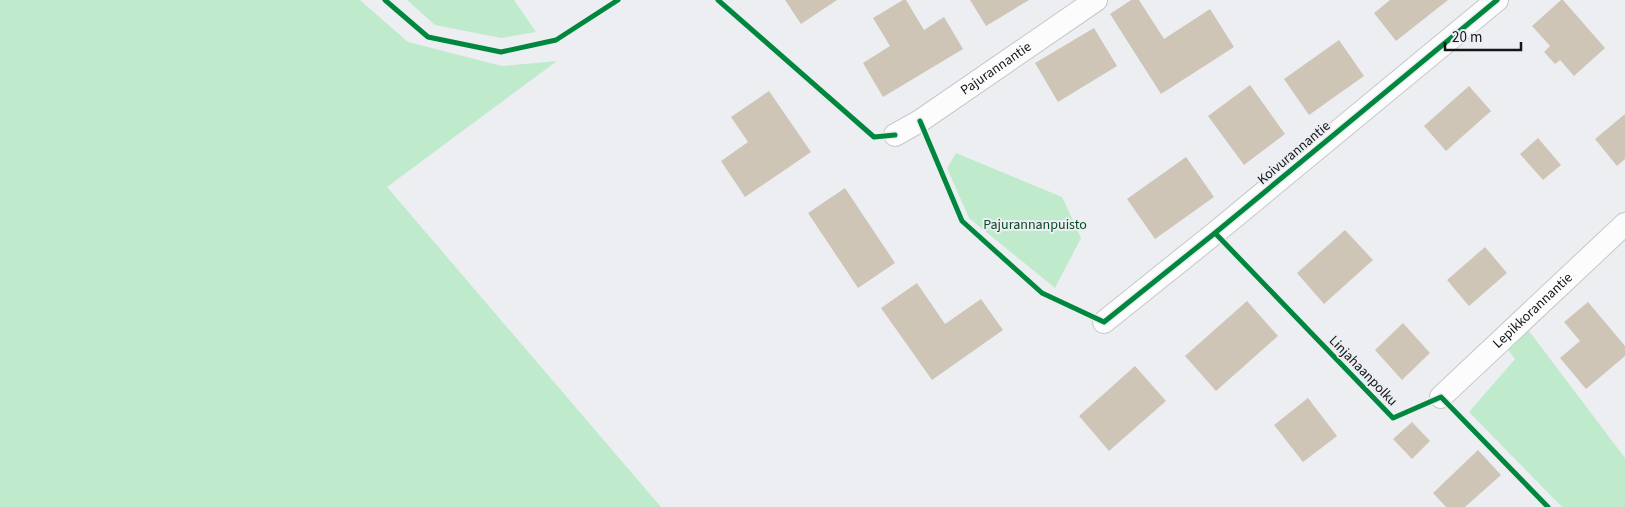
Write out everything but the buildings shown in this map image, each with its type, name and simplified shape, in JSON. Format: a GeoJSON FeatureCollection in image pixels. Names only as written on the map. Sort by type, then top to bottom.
{"type":"FeatureCollection","features":[{"type":"Feature","properties":{"kind":"street","name":"Pajurannantie"},"geometry":{"type":"LineString","coordinates":[[895,135],[920,121],[1096,0]]}},
{"type":"Feature","properties":{"kind":"street","name":"Koivurannantie"},"geometry":{"type":"LineString","coordinates":[[1104,322],[1223,227],[1497,0]]}},
{"type":"Feature","properties":{"kind":"street","name":"Lepikkorannantie"},"geometry":{"type":"LineString","coordinates":[[1442,397],[1625,224]]}},
{"type":"Feature","properties":{"kind":"green space"},"geometry":{"type":"Polygon","coordinates":[[[0,0],[360,0],[408,42],[502,66],[557,61],[387,187],[661,507],[0,507],[0,0]]]}},
{"type":"Feature","properties":{"kind":"green space"},"geometry":{"type":"Polygon","coordinates":[[[407,0],[514,0],[536,32],[501,38],[435,25],[407,0]]]}},
{"type":"Feature","properties":{"kind":"green space","name":"Pajurannanpuisto"},"geometry":{"type":"Polygon","coordinates":[[[956,153],[1062,197],[1081,238],[1055,288],[969,218],[947,168],[956,153]]]}},
{"type":"Feature","properties":{"kind":"green space"},"geometry":{"type":"Polygon","coordinates":[[[1526,327],[1625,458],[1625,507],[1562,507],[1469,412],[1515,359],[1506,347],[1526,327]]]}},
{"type":"Feature","properties":{"kind":"cycle path"},"geometry":{"type":"LineString","coordinates":[[385,0],[428,37],[501,52],[556,40],[618,0]]}},
{"type":"Feature","properties":{"kind":"cycle path"},"geometry":{"type":"LineString","coordinates":[[718,0],[874,137],[895,135]]}},
{"type":"Feature","properties":{"kind":"cycle path"},"geometry":{"type":"LineString","coordinates":[[920,121],[962,221],[1042,293],[1104,322],[1215,233],[1497,0]]}},
{"type":"Feature","properties":{"kind":"cycle path","name":"Linjahaanpolku"},"geometry":{"type":"LineString","coordinates":[[1215,233],[1393,418],[1441,397],[1548,507]]}}]}
